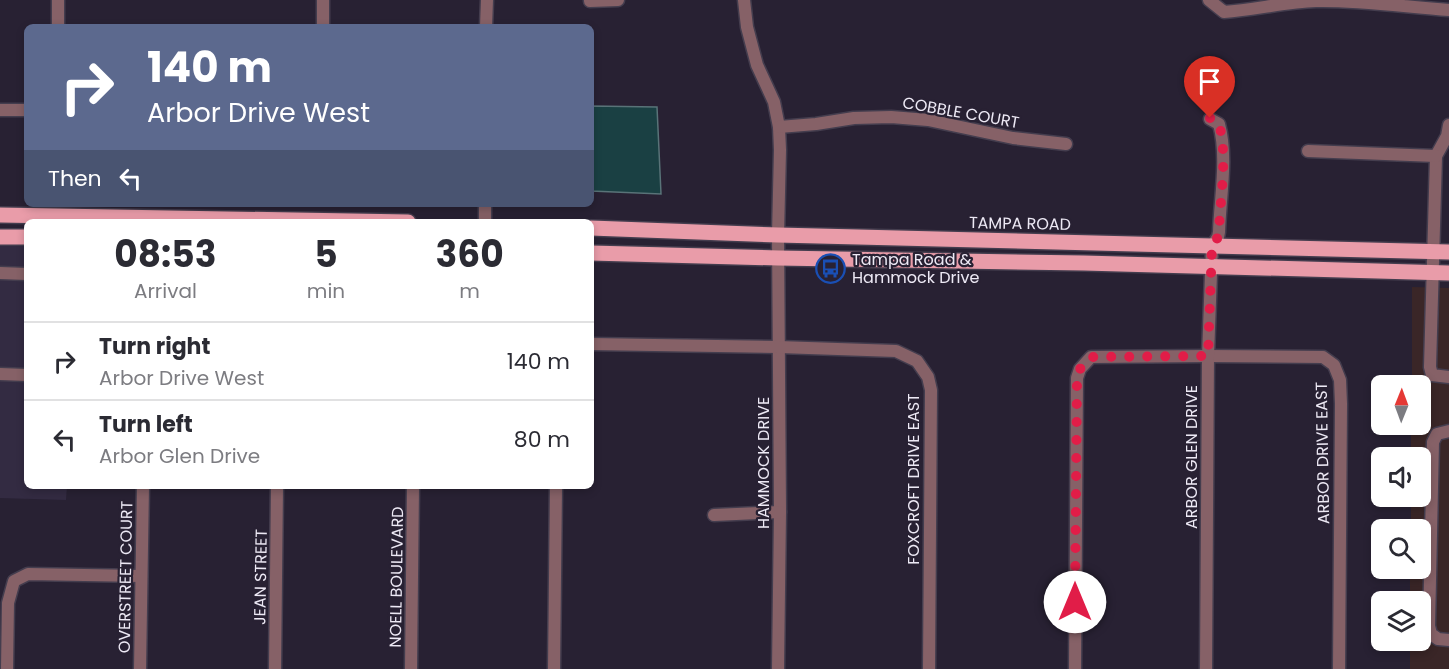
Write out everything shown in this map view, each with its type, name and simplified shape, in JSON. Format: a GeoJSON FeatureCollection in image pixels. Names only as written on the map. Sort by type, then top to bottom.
{"type":"FeatureCollection","features":[{"type":"Feature","properties":{"kind":"main road"},"geometry":{"type":"LineString","coordinates":[[0,215],[51,219]]}},
{"type":"Feature","properties":{"kind":"main road","name":"TAMPA ROAD"},"geometry":{"type":"LineString","coordinates":[[594,228],[1441,252]]}},
{"type":"Feature","properties":{"kind":"main road"},"geometry":{"type":"LineString","coordinates":[[0,237],[24,237]]}},
{"type":"Feature","properties":{"kind":"main road"},"geometry":{"type":"LineString","coordinates":[[594,253],[1084,262],[1449,273]]}},
{"type":"Feature","properties":{"kind":"street"},"geometry":{"type":"LineString","coordinates":[[58,0],[58,24]]}},
{"type":"Feature","properties":{"kind":"street"},"geometry":{"type":"LineString","coordinates":[[323,0],[323,24]]}},
{"type":"Feature","properties":{"kind":"street"},"geometry":{"type":"LineString","coordinates":[[486,24],[487,0]]}},
{"type":"Feature","properties":{"kind":"street"},"geometry":{"type":"LineString","coordinates":[[590,1],[618,0]]}},
{"type":"Feature","properties":{"kind":"street","name":"HAMMOCK DRIVE"},"geometry":{"type":"LineString","coordinates":[[744,0],[747,27],[757,65],[774,102],[779,127],[778,669]]}},
{"type":"Feature","properties":{"kind":"street"},"geometry":{"type":"LineString","coordinates":[[1209,0],[1224,12],[1317,1],[1449,10]]}},
{"type":"Feature","properties":{"kind":"street"},"geometry":{"type":"LineString","coordinates":[[0,110],[24,110]]}},
{"type":"Feature","properties":{"kind":"street","name":"COBBLE COURT"},"geometry":{"type":"LineString","coordinates":[[779,127],[854,118],[891,117],[928,120],[1013,138],[1066,144]]}},
{"type":"Feature","properties":{"kind":"street","name":"ARBOR GLEN DRIVE"},"geometry":{"type":"LineString","coordinates":[[1206,669],[1208,356],[1211,266],[1212,246],[1219,232],[1223,159],[1219,124],[1210,118]]}},
{"type":"Feature","properties":{"kind":"street"},"geometry":{"type":"LineString","coordinates":[[1449,125],[1447,136],[1436,156],[1441,252],[1433,272],[1430,367],[1432,375],[1449,377]]}},
{"type":"Feature","properties":{"kind":"street"},"geometry":{"type":"LineString","coordinates":[[1308,151],[1436,156]]}},
{"type":"Feature","properties":{"kind":"street"},"geometry":{"type":"LineString","coordinates":[[0,273],[24,274]]}},
{"type":"Feature","properties":{"kind":"street","name":"FOXCROFT DRIVE EAST"},"geometry":{"type":"LineString","coordinates":[[594,344],[896,351],[917,361],[928,377],[931,390],[929,669]]}},
{"type":"Feature","properties":{"kind":"street","name":"ARBOR DRIVE EAST"},"geometry":{"type":"LineString","coordinates":[[1075,669],[1077,378],[1080,369],[1091,357],[1208,356],[1323,357],[1334,365],[1340,380],[1341,404],[1339,669]]}},
{"type":"Feature","properties":{"kind":"street"},"geometry":{"type":"LineString","coordinates":[[0,374],[24,375]]}},
{"type":"Feature","properties":{"kind":"street"},"geometry":{"type":"LineString","coordinates":[[1449,432],[1437,434],[1433,442],[1429,626],[1431,634],[1438,639],[1449,640]]}},
{"type":"Feature","properties":{"kind":"street","name":"OVERSTREET COURT"},"geometry":{"type":"LineString","coordinates":[[140,669],[143,489]]}},
{"type":"Feature","properties":{"kind":"street","name":"JEAN STREET"},"geometry":{"type":"LineString","coordinates":[[275,669],[277,489]]}},
{"type":"Feature","properties":{"kind":"street","name":"NOELL BOULEVARD"},"geometry":{"type":"LineString","coordinates":[[411,669],[413,489]]}},
{"type":"Feature","properties":{"kind":"street"},"geometry":{"type":"LineString","coordinates":[[554,669],[556,489]]}},
{"type":"Feature","properties":{"kind":"street"},"geometry":{"type":"LineString","coordinates":[[714,514],[780,512]]}},
{"type":"Feature","properties":{"kind":"street"},"geometry":{"type":"LineString","coordinates":[[7,669],[8,603],[14,581],[28,574],[141,576]]}},
{"type":"Feature","properties":{"kind":"shaded area"},"geometry":{"type":"Polygon","coordinates":[[[594,106],[657,107],[661,194],[594,191],[594,106]]]}},
{"type":"Feature","properties":{"kind":"shaded area"},"geometry":{"type":"Polygon","coordinates":[[[0,243],[24,244],[24,489],[67,489],[66,500],[0,498],[0,243]]]}},
{"type":"Feature","properties":{"kind":"shaded area"},"geometry":{"type":"Polygon","coordinates":[[[1412,287],[1449,288],[1449,669],[1410,669],[1410,651],[1431,651],[1431,591],[1410,591],[1410,579],[1431,579],[1431,519],[1411,519],[1411,507],[1431,507],[1431,447],[1411,447],[1411,435],[1431,435],[1431,375],[1412,375],[1412,287]]]}},
{"type":"Feature","properties":{"kind":"place","name":"Tampa Road & Hammock Drive"},"geometry":{"type":"Point","coordinates":[831,268]}},
{"type":"Feature","properties":{"kind":"route"},"geometry":{"type":"LineString","coordinates":[[1075,602],[1077,378],[1080,369],[1091,357],[1208,356],[1212,246],[1219,232],[1223,159],[1219,124],[1210,118]]}}]}
